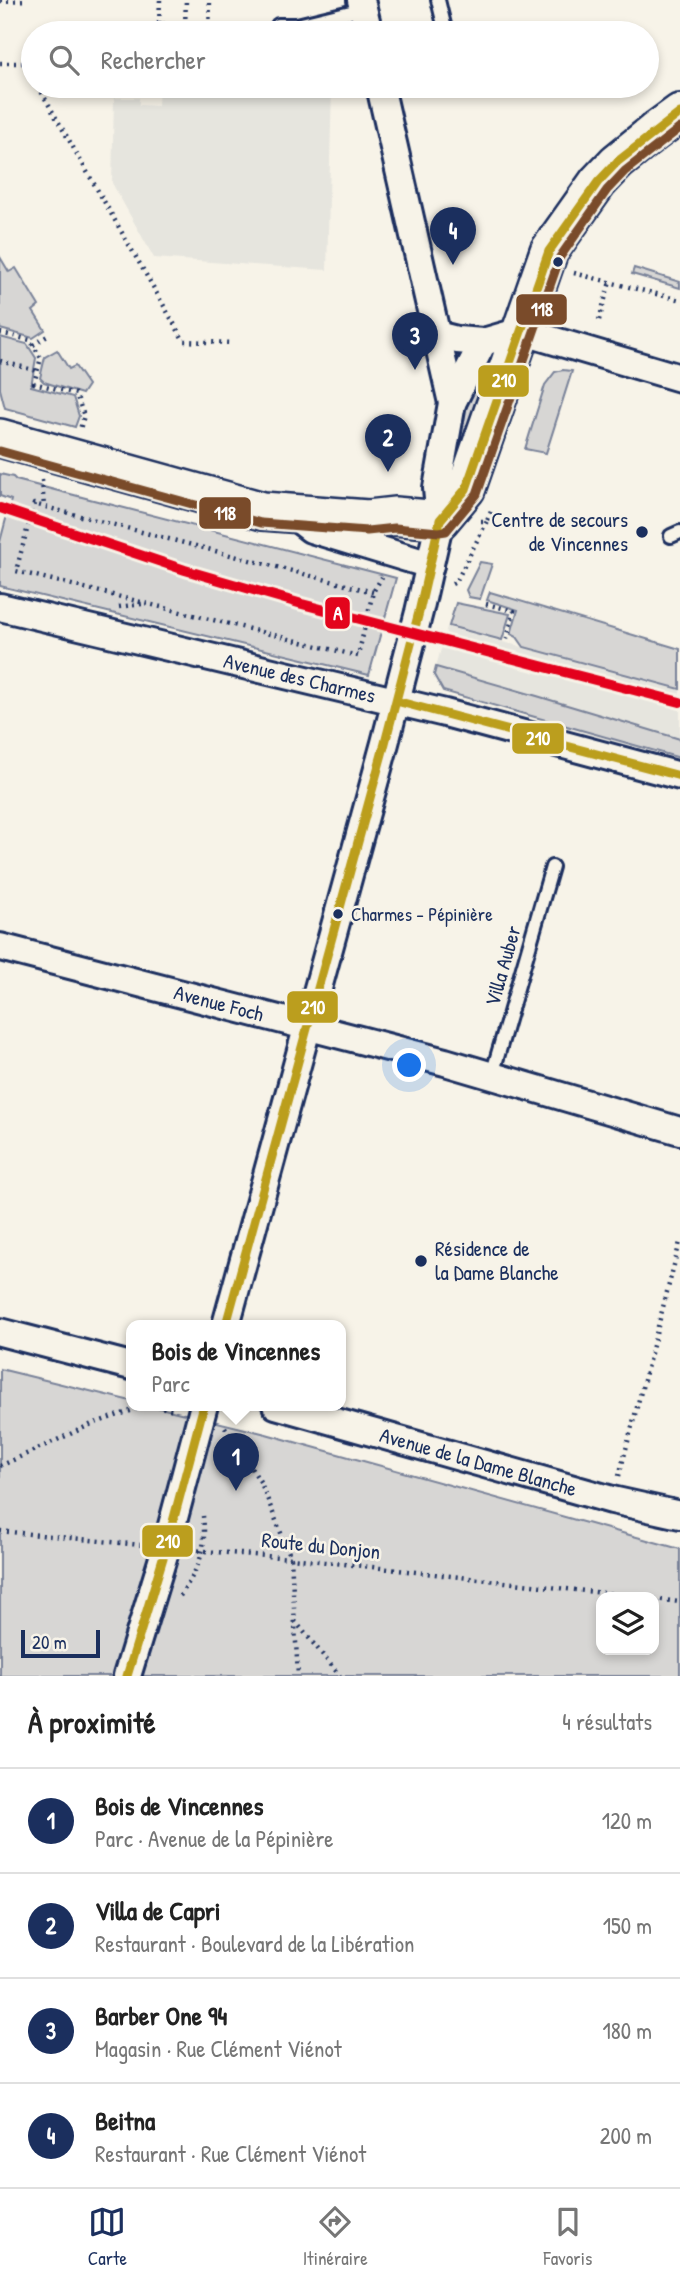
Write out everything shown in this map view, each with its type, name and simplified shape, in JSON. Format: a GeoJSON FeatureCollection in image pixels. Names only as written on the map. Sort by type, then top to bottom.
{"type":"FeatureCollection","features":[{"type":"Feature","properties":{"kind":"main road"},"geometry":{"type":"LineString","coordinates":[[0,438],[262,511],[368,519],[395,516],[440,520],[466,489],[549,251],[586,197],[617,162],[680,113]]}},
{"type":"Feature","properties":{"kind":"street"},"geometry":{"type":"LineString","coordinates":[[383,98],[452,403]]}},
{"type":"Feature","properties":{"kind":"street"},"geometry":{"type":"LineString","coordinates":[[437,335],[483,342],[521,331],[680,377]]}},
{"type":"Feature","properties":{"kind":"street"},"geometry":{"type":"LineString","coordinates":[[227,1320],[419,612],[440,520],[437,488],[452,403],[483,342]]}},
{"type":"Feature","properties":{"kind":"street"},"geometry":{"type":"LineString","coordinates":[[291,514],[311,529],[430,565]]}},
{"type":"Feature","properties":{"kind":"street","name":"Avenue des Charmes"},"geometry":{"type":"LineString","coordinates":[[0,607],[396,701],[680,776]]}},
{"type":"Feature","properties":{"kind":"street","name":"Avenue Foch"},"geometry":{"type":"LineString","coordinates":[[0,947],[308,1025],[492,1075],[680,1131]]}},
{"type":"Feature","properties":{"kind":"street"},"geometry":{"type":"LineString","coordinates":[[0,1332],[126,1365]]}},
{"type":"Feature","properties":{"kind":"street","name":"Avenue de la Dame Blanche"},"geometry":{"type":"LineString","coordinates":[[297,1411],[612,1500],[680,1516]]}},
{"type":"Feature","properties":{"kind":"street"},"geometry":{"type":"LineString","coordinates":[[127,1676],[208,1412]]}},
{"type":"Feature","properties":{"kind":"lane"},"geometry":{"type":"LineString","coordinates":[[438,0],[443,21]]}},
{"type":"Feature","properties":{"kind":"lane"},"geometry":{"type":"LineString","coordinates":[[321,21],[364,14]]}},
{"type":"Feature","properties":{"kind":"lane","name":"Villa Auber"},"geometry":{"type":"LineString","coordinates":[[492,1075],[552,867]]}},
{"type":"Feature","properties":{"kind":"path"},"geometry":{"type":"LineString","coordinates":[[0,1],[27,0]]}},
{"type":"Feature","properties":{"kind":"path"},"geometry":{"type":"LineString","coordinates":[[159,21],[160,0]]}},
{"type":"Feature","properties":{"kind":"path"},"geometry":{"type":"LineString","coordinates":[[185,21],[186,0]]}},
{"type":"Feature","properties":{"kind":"path"},"geometry":{"type":"LineString","coordinates":[[209,21],[210,0]]}},
{"type":"Feature","properties":{"kind":"path"},"geometry":{"type":"LineString","coordinates":[[0,63],[21,63]]}},
{"type":"Feature","properties":{"kind":"path"},"geometry":{"type":"LineString","coordinates":[[45,98],[184,341],[232,343]]}},
{"type":"Feature","properties":{"kind":"path"},"geometry":{"type":"LineString","coordinates":[[570,284],[577,262]]}},
{"type":"Feature","properties":{"kind":"path"},"geometry":{"type":"LineString","coordinates":[[567,271],[680,300]]}},
{"type":"Feature","properties":{"kind":"path"},"geometry":{"type":"LineString","coordinates":[[599,320],[610,282]]}},
{"type":"Feature","properties":{"kind":"path"},"geometry":{"type":"LineString","coordinates":[[0,333],[30,340],[41,358],[34,383],[76,394],[84,416],[78,433]]}},
{"type":"Feature","properties":{"kind":"path"},"geometry":{"type":"LineString","coordinates":[[33,345],[48,335]]}},
{"type":"Feature","properties":{"kind":"path"},"geometry":{"type":"LineString","coordinates":[[0,361],[37,371]]}},
{"type":"Feature","properties":{"kind":"path"},"geometry":{"type":"LineString","coordinates":[[41,475],[44,507]]}},
{"type":"Feature","properties":{"kind":"path"},"geometry":{"type":"LineString","coordinates":[[373,592],[34,504],[16,571],[358,656],[373,592],[384,573]]}},
{"type":"Feature","properties":{"kind":"path"},"geometry":{"type":"LineString","coordinates":[[444,587],[456,582],[487,521]]}},
{"type":"Feature","properties":{"kind":"path"},"geometry":{"type":"LineString","coordinates":[[486,604],[514,611],[506,642]]}},
{"type":"Feature","properties":{"kind":"path"},"geometry":{"type":"LineString","coordinates":[[612,1500],[680,1242]]}},
{"type":"Feature","properties":{"kind":"path"},"geometry":{"type":"LineString","coordinates":[[0,1466],[92,1424],[130,1411]]}},
{"type":"Feature","properties":{"kind":"path"},"geometry":{"type":"LineString","coordinates":[[208,1412],[261,1483],[291,1558],[298,1676]]}},
{"type":"Feature","properties":{"kind":"path","name":"Route du Donjon"},"geometry":{"type":"LineString","coordinates":[[0,1531],[291,1558],[596,1592]]}},
{"type":"Feature","properties":{"kind":"path"},"geometry":{"type":"LineString","coordinates":[[659,1600],[680,1602]]}},
{"type":"Feature","properties":{"kind":"path"},"geometry":{"type":"LineString","coordinates":[[294,1620],[340,1676]]}},
{"type":"Feature","properties":{"kind":"shaded area"},"geometry":{"type":"Polygon","coordinates":[[[114,98],[139,98],[139,105],[158,106],[158,98],[332,98],[327,270],[154,258],[112,183],[114,98]]]}},
{"type":"Feature","properties":{"kind":"shaded area"},"geometry":{"type":"Polygon","coordinates":[[[0,257],[9,272],[16,268],[39,306],[33,311],[45,330],[33,338],[0,329],[0,257]]]}},
{"type":"Feature","properties":{"kind":"shaded area"},"geometry":{"type":"Polygon","coordinates":[[[634,268],[680,282],[680,288],[632,274],[634,268]]]}},
{"type":"Feature","properties":{"kind":"shaded area"},"geometry":{"type":"Polygon","coordinates":[[[0,337],[27,344],[36,358],[31,386],[73,397],[79,416],[75,427],[5,408],[0,389],[0,337]]]}},
{"type":"Feature","properties":{"kind":"shaded area"},"geometry":{"type":"Polygon","coordinates":[[[57,350],[69,369],[75,366],[88,385],[82,394],[44,382],[40,378],[45,357],[57,350]]]}},
{"type":"Feature","properties":{"kind":"shaded area"},"geometry":{"type":"Polygon","coordinates":[[[492,352],[495,353],[451,477],[461,412],[492,352]]]}},
{"type":"Feature","properties":{"kind":"shaded area"},"geometry":{"type":"Polygon","coordinates":[[[572,371],[546,453],[525,449],[545,385],[555,372],[572,371]]]}},
{"type":"Feature","properties":{"kind":"shaded area"},"geometry":{"type":"Polygon","coordinates":[[[0,474],[396,578],[369,675],[0,586],[0,542],[11,500],[0,496],[0,474]]]}},
{"type":"Feature","properties":{"kind":"shaded area"},"geometry":{"type":"Polygon","coordinates":[[[480,562],[492,564],[480,599],[469,597],[466,590],[480,562]]]}},
{"type":"Feature","properties":{"kind":"shaded area"},"geometry":{"type":"Polygon","coordinates":[[[490,592],[680,649],[680,689],[524,647],[517,637],[511,634],[518,610],[487,600],[490,592]]]}},
{"type":"Feature","properties":{"kind":"shaded area"},"geometry":{"type":"Polygon","coordinates":[[[456,603],[510,614],[502,640],[449,626],[456,603]]]}},
{"type":"Feature","properties":{"kind":"shaded area"},"geometry":{"type":"Polygon","coordinates":[[[447,627],[680,689],[680,739],[436,667],[447,627]]]}},
{"type":"Feature","properties":{"kind":"shaded area"},"geometry":{"type":"Polygon","coordinates":[[[436,667],[680,739],[680,758],[443,691],[434,675],[436,667]]]}},
{"type":"Feature","properties":{"kind":"shaded area"},"geometry":{"type":"Polygon","coordinates":[[[0,1369],[126,1400],[126,1411],[172,1411],[266,1434],[680,1549],[680,1676],[0,1676],[0,1369]]]}},
{"type":"Feature","properties":{"kind":"transit line","name":"210"},"geometry":{"type":"LineString","coordinates":[[227,1320],[385,743],[440,520],[466,489],[549,251],[598,182],[617,162],[680,113]]}},
{"type":"Feature","properties":{"kind":"transit line","name":"118"},"geometry":{"type":"LineString","coordinates":[[0,451],[261,523],[367,531],[395,528],[446,531],[477,494],[560,257],[607,190],[625,171],[680,128]]}},
{"type":"Feature","properties":{"kind":"transit line","name":"A"},"geometry":{"type":"LineString","coordinates":[[0,508],[185,570],[302,604],[680,702]]}},
{"type":"Feature","properties":{"kind":"transit line","name":"210"},"geometry":{"type":"LineString","coordinates":[[396,701],[680,776]]}},
{"type":"Feature","properties":{"kind":"transit line","name":"210"},"geometry":{"type":"LineString","coordinates":[[127,1676],[166,1548],[202,1411]]}},
{"type":"Feature","properties":{"kind":"place","name":"Beitna"},"geometry":{"type":"Point","coordinates":[453,265]}},
{"type":"Feature","properties":{"kind":"place","name":"Barber One 94"},"geometry":{"type":"Point","coordinates":[415,370]}},
{"type":"Feature","properties":{"kind":"place","name":"Villa de Capri"},"geometry":{"type":"Point","coordinates":[388,472]}},
{"type":"Feature","properties":{"kind":"place","name":"Centre de secours de Vincennes"},"geometry":{"type":"Point","coordinates":[642,532]}},
{"type":"Feature","properties":{"kind":"place","name":"Charmes - Pépinière"},"geometry":{"type":"Point","coordinates":[338,914]}},
{"type":"Feature","properties":{"kind":"place","name":"Résidence de la Dame Blanche"},"geometry":{"type":"Point","coordinates":[421,1261]}},
{"type":"Feature","properties":{"kind":"place","name":"Bois de Vincennes"},"geometry":{"type":"Point","coordinates":[236,1491]}}]}
